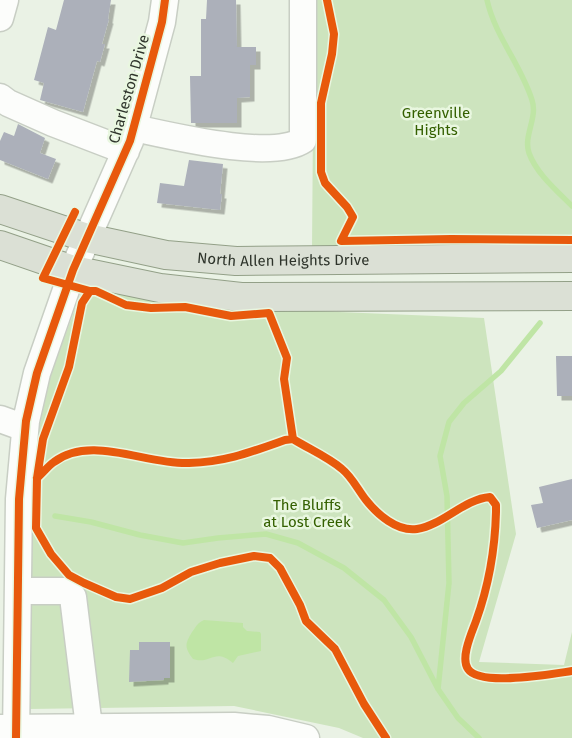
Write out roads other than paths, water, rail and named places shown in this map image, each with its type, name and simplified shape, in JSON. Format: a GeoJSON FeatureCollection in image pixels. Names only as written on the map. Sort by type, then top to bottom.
{"type":"FeatureCollection","features":[{"type":"Feature","properties":{"kind":"main road","name":"North Allen Heights Drive"},"geometry":{"type":"LineString","coordinates":[[0,209],[87,238],[166,255],[247,262],[572,258]]}},
{"type":"Feature","properties":{"kind":"main road"},"geometry":{"type":"LineString","coordinates":[[0,246],[73,270],[160,288],[240,296],[572,296]]}},
{"type":"Feature","properties":{"kind":"street"},"geometry":{"type":"LineString","coordinates":[[0,18],[5,0]]}},
{"type":"Feature","properties":{"kind":"street","name":"Charleston Drive"},"geometry":{"type":"LineString","coordinates":[[10,732],[18,591],[19,499],[25,428],[37,373],[73,270],[130,140],[160,30],[165,0]]}},
{"type":"Feature","properties":{"kind":"street"},"geometry":{"type":"LineString","coordinates":[[0,97],[8,103],[53,123],[130,140],[181,139],[261,149],[296,145],[303,140],[303,0]]}},
{"type":"Feature","properties":{"kind":"street"},"geometry":{"type":"LineString","coordinates":[[0,419],[25,428]]}},
{"type":"Feature","properties":{"kind":"street"},"geometry":{"type":"LineString","coordinates":[[18,591],[64,591],[70,593],[89,728]]}},
{"type":"Feature","properties":{"kind":"street"},"geometry":{"type":"LineString","coordinates":[[10,732],[89,728],[234,726],[268,730],[306,738]]}},
{"type":"Feature","properties":{"kind":"waterway"},"geometry":{"type":"LineString","coordinates":[[487,0],[496,26],[532,100],[533,113],[528,140],[529,153],[542,175],[572,206]]}},
{"type":"Feature","properties":{"kind":"waterway"},"geometry":{"type":"LineString","coordinates":[[438,689],[449,583],[447,496],[440,456],[449,422],[464,403],[501,371],[540,323]]}},
{"type":"Feature","properties":{"kind":"waterway"},"geometry":{"type":"LineString","coordinates":[[55,516],[91,522],[140,535],[183,543],[266,534],[298,543],[344,568],[384,600],[411,637],[438,689],[458,718],[479,738]]}},
{"type":"Feature","properties":{"kind":"park label","name":"Greenville Hights"},"geometry":{"type":"Point","coordinates":[436,122]}},
{"type":"Feature","properties":{"kind":"park label","name":"The Bluffs at Lost Creek"},"geometry":{"type":"Point","coordinates":[307,514]}}]}
